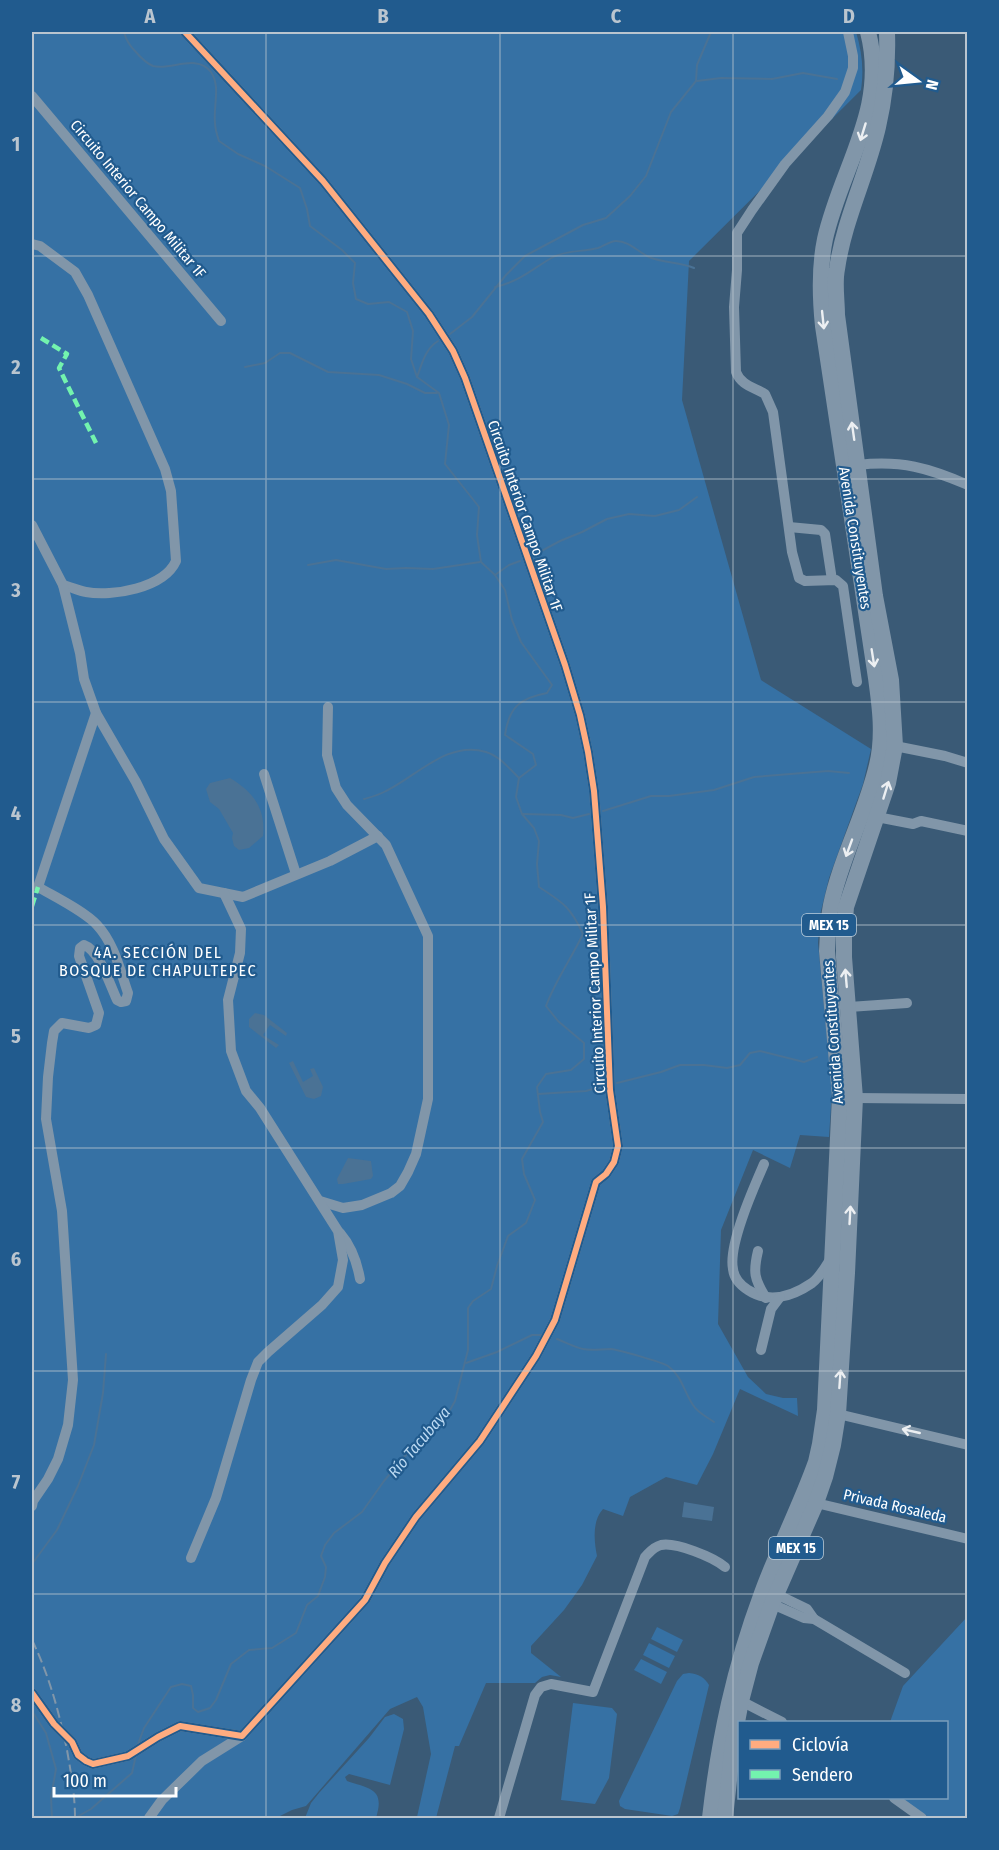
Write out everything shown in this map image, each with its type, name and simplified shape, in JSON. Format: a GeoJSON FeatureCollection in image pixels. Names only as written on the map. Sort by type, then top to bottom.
{"type":"FeatureCollection","features":[{"type":"Feature","properties":{"kind":"highway","name":"Avenida Constituyentes"},"geometry":{"type":"LineString","coordinates":[[710,1818],[724,1721],[742,1651],[763,1590],[809,1482],[820,1444],[827,1386],[840,1096],[827,951],[828,929],[838,880],[877,764],[881,730],[876,678],[823,326],[821,273],[823,252],[831,220],[857,150],[869,109],[873,68],[868,32]]}},
{"type":"Feature","properties":{"kind":"highway","name":"Avenida Constituyentes"},"geometry":{"type":"LineString","coordinates":[[725,1818],[733,1743],[751,1663],[774,1599],[816,1503],[833,1445],[838,1414],[855,1098],[844,957],[846,906],[877,817],[895,746],[891,680],[875,596],[837,315],[836,271],[842,243],[878,127],[884,87],[887,32]]}},
{"type":"Feature","properties":{"kind":"street","name":"Circuito Interior Campo Militar 1F"},"geometry":{"type":"LineString","coordinates":[[149,1818],[162,1800],[202,1761],[242,1736],[365,1600],[384,1563],[416,1517],[480,1441],[536,1356],[555,1320],[590,1195],[596,1182],[606,1174],[614,1162],[618,1146],[610,1090],[603,907],[594,791],[588,752],[565,665],[465,378],[453,351],[429,314],[323,181],[185,32]]}},
{"type":"Feature","properties":{"kind":"street"},"geometry":{"type":"LineString","coordinates":[[848,32],[852,45],[853,62],[845,92],[828,116],[785,164],[737,233],[734,306],[736,372],[744,384],[765,394],[773,412],[792,552],[799,578],[805,581],[836,580],[843,586],[857,682]]}},
{"type":"Feature","properties":{"kind":"street","name":"Circuito Interior Campo Militar 1F"},"geometry":{"type":"LineString","coordinates":[[32,96],[221,321]]}},
{"type":"Feature","properties":{"kind":"street"},"geometry":{"type":"LineString","coordinates":[[32,244],[40,246],[75,272],[88,296],[165,469],[171,491],[176,561],[172,570],[151,583],[126,592],[87,592],[63,585]]}},
{"type":"Feature","properties":{"kind":"street"},"geometry":{"type":"LineString","coordinates":[[858,465],[908,464],[938,472],[968,485]]}},
{"type":"Feature","properties":{"kind":"street"},"geometry":{"type":"LineString","coordinates":[[32,525],[63,585],[80,653],[84,680],[96,712],[170,847],[200,888],[243,897],[330,861],[378,836]]}},
{"type":"Feature","properties":{"kind":"street"},"geometry":{"type":"LineString","coordinates":[[789,527],[821,531],[825,534],[832,580]]}},
{"type":"Feature","properties":{"kind":"street"},"geometry":{"type":"LineString","coordinates":[[320,1201],[343,1208],[362,1205],[391,1194],[400,1186],[416,1154],[428,1099],[428,936],[386,845],[347,805],[336,788],[327,755],[328,707]]}},
{"type":"Feature","properties":{"kind":"street"},"geometry":{"type":"LineString","coordinates":[[32,1506],[58,1459],[68,1425],[73,1380],[62,1211],[46,1119],[48,1077],[54,1031],[62,1023],[89,1028],[96,1025],[99,1013],[79,956],[80,948],[84,945],[88,946],[96,954],[117,1000],[126,1001],[128,993],[107,938],[96,923],[38,887],[96,712]]}},
{"type":"Feature","properties":{"kind":"street"},"geometry":{"type":"LineString","coordinates":[[895,746],[968,763]]}},
{"type":"Feature","properties":{"kind":"street"},"geometry":{"type":"LineString","coordinates":[[264,774],[296,874]]}},
{"type":"Feature","properties":{"kind":"street"},"geometry":{"type":"LineString","coordinates":[[877,817],[913,824],[921,821],[968,831]]}},
{"type":"Feature","properties":{"kind":"street"},"geometry":{"type":"LineString","coordinates":[[224,893],[241,929],[240,953],[228,1000],[231,1051],[246,1091],[260,1108],[338,1231],[349,1243],[360,1279]]}},
{"type":"Feature","properties":{"kind":"street"},"geometry":{"type":"LineString","coordinates":[[849,1007],[907,1003]]}},
{"type":"Feature","properties":{"kind":"street"},"geometry":{"type":"LineString","coordinates":[[855,1098],[968,1099]]}},
{"type":"Feature","properties":{"kind":"street"},"geometry":{"type":"LineString","coordinates":[[764,1164],[738,1231],[732,1260],[736,1281],[753,1293],[766,1298],[780,1297],[808,1286],[819,1276],[833,1255]]}},
{"type":"Feature","properties":{"kind":"street"},"geometry":{"type":"LineString","coordinates":[[191,1558],[216,1498],[258,1362],[322,1305],[338,1287],[343,1260],[338,1231]]}},
{"type":"Feature","properties":{"kind":"street"},"geometry":{"type":"LineString","coordinates":[[758,1251],[754,1266],[755,1276],[766,1298]]}},
{"type":"Feature","properties":{"kind":"street"},"geometry":{"type":"LineString","coordinates":[[808,1286],[825,1290],[831,1295]]}},
{"type":"Feature","properties":{"kind":"street"},"geometry":{"type":"LineString","coordinates":[[760,1350],[771,1309],[780,1297]]}},
{"type":"Feature","properties":{"kind":"street"},"geometry":{"type":"LineString","coordinates":[[838,1414],[968,1444]]}},
{"type":"Feature","properties":{"kind":"street","name":"Privada Rosaleda"},"geometry":{"type":"LineString","coordinates":[[816,1503],[968,1539]]}},
{"type":"Feature","properties":{"kind":"street"},"geometry":{"type":"LineString","coordinates":[[499,1818],[535,1695],[541,1687],[550,1684],[593,1692],[645,1557],[654,1548],[663,1544],[717,1559],[725,1567]]}},
{"type":"Feature","properties":{"kind":"street"},"geometry":{"type":"LineString","coordinates":[[774,1599],[804,1618],[814,1619],[905,1673]]}},
{"type":"Feature","properties":{"kind":"street"},"geometry":{"type":"LineString","coordinates":[[32,1693],[54,1724],[72,1742],[78,1755],[86,1761],[97,1764],[128,1756],[180,1726],[242,1736]]}},
{"type":"Feature","properties":{"kind":"street"},"geometry":{"type":"LineString","coordinates":[[741,1701],[780,1721]]}},
{"type":"Feature","properties":{"kind":"street"},"geometry":{"type":"LineString","coordinates":[[897,1799],[922,1818]]}},
{"type":"Feature","properties":{"kind":"shaded area"},"geometry":{"type":"Polygon","coordinates":[[[32,32],[856,32],[860,47],[861,90],[689,261],[682,400],[761,680],[871,749],[863,784],[829,878],[820,915],[818,943],[832,1091],[829,1137],[800,1135],[790,1168],[753,1150],[721,1230],[718,1324],[748,1377],[766,1394],[797,1398],[798,1416],[740,1389],[713,1454],[697,1485],[666,1477],[630,1497],[623,1516],[603,1509],[595,1525],[597,1556],[582,1585],[564,1610],[531,1646],[531,1653],[561,1677],[550,1675],[542,1677],[535,1683],[486,1683],[459,1746],[455,1746],[436,1818],[417,1817],[431,1754],[423,1707],[417,1697],[390,1709],[306,1806],[276,1818],[32,1818],[32,32]]]}},
{"type":"Feature","properties":{"kind":"shaded area"},"geometry":{"type":"Polygon","coordinates":[[[230,778],[251,795],[262,817],[263,836],[249,848],[239,850],[234,846],[233,833],[219,809],[210,802],[206,789],[210,783],[230,778]]]}},
{"type":"Feature","properties":{"kind":"shaded area"},"geometry":{"type":"Polygon","coordinates":[[[255,1013],[264,1015],[287,1033],[286,1036],[270,1025],[263,1035],[279,1045],[276,1048],[249,1027],[249,1019],[255,1013]]]}},
{"type":"Feature","properties":{"kind":"shaded area"},"geometry":{"type":"Polygon","coordinates":[[[293,1061],[303,1082],[313,1076],[310,1069],[314,1068],[323,1087],[321,1096],[314,1099],[306,1097],[289,1063],[293,1061]]]}},
{"type":"Feature","properties":{"kind":"shaded area"},"geometry":{"type":"Polygon","coordinates":[[[348,1158],[371,1161],[373,1176],[371,1179],[338,1184],[337,1179],[348,1158]]]}},
{"type":"Feature","properties":{"kind":"shaded area"},"geometry":{"type":"Polygon","coordinates":[[[684,1502],[714,1507],[712,1521],[682,1517],[684,1502]]]}},
{"type":"Feature","properties":{"kind":"shaded area"},"geometry":{"type":"Polygon","coordinates":[[[967,1617],[967,1818],[930,1818],[902,1799],[948,1799],[948,1721],[890,1721],[903,1686],[967,1617]]]}},
{"type":"Feature","properties":{"kind":"shaded area"},"geometry":{"type":"Polygon","coordinates":[[[657,1627],[683,1640],[677,1652],[651,1639],[657,1627]]]}},
{"type":"Feature","properties":{"kind":"shaded area"},"geometry":{"type":"Polygon","coordinates":[[[649,1643],[675,1656],[669,1668],[643,1655],[649,1643]]]}},
{"type":"Feature","properties":{"kind":"shaded area"},"geometry":{"type":"Polygon","coordinates":[[[641,1659],[667,1672],[661,1684],[634,1670],[641,1659]]]}},
{"type":"Feature","properties":{"kind":"shaded area"},"geometry":{"type":"Polygon","coordinates":[[[683,1674],[701,1676],[709,1685],[678,1814],[672,1816],[625,1809],[620,1806],[619,1801],[677,1681],[683,1674]]]}},
{"type":"Feature","properties":{"kind":"shaded area"},"geometry":{"type":"Polygon","coordinates":[[[573,1703],[612,1708],[617,1714],[609,1778],[595,1804],[561,1800],[573,1703]]]}},
{"type":"Feature","properties":{"kind":"shaded area"},"geometry":{"type":"Polygon","coordinates":[[[394,1714],[403,1719],[404,1729],[390,1785],[349,1774],[345,1777],[347,1781],[374,1792],[379,1801],[376,1818],[305,1818],[311,1803],[319,1793],[385,1717],[394,1714]]]}},
{"type":"Feature","properties":{"kind":"waterway","name":"Río Tacubaya"},"geometry":{"type":"LineString","coordinates":[[124,32],[131,47],[143,60],[153,66],[191,63],[205,66],[211,72],[216,84],[215,125],[219,141],[300,188],[310,226],[355,263],[353,283],[356,299],[368,304],[389,302],[407,312],[413,331],[411,359],[417,377],[439,393],[449,425],[445,464],[479,507],[477,535],[481,562],[495,575],[505,590],[512,620],[521,642],[552,685],[547,693],[517,705],[509,717],[505,735],[533,754],[536,765],[519,778],[516,797],[522,814],[534,828],[539,841],[537,864],[539,887],[566,907],[583,934],[546,1006],[558,1021],[584,1043],[584,1059],[571,1070],[546,1074],[537,1087],[543,1122],[522,1159],[524,1174],[535,1200],[526,1223],[508,1236],[491,1289],[473,1301],[468,1308],[468,1350],[455,1401],[450,1410],[415,1444],[362,1512],[334,1533],[325,1545],[321,1556],[326,1567],[325,1577],[318,1596],[307,1605],[296,1633],[272,1648],[249,1650],[231,1664],[216,1700],[210,1708],[198,1712],[193,1708],[191,1686],[182,1684],[171,1687],[144,1728],[137,1747]]}},
{"type":"Feature","properties":{"kind":"waterway"},"geometry":{"type":"LineString","coordinates":[[450,334],[472,317],[506,275],[525,256],[583,225],[606,218],[630,196],[646,176],[671,112],[696,81],[697,65],[711,32]]}},
{"type":"Feature","properties":{"kind":"waterway"},"geometry":{"type":"LineString","coordinates":[[697,81],[721,78],[772,79],[803,73],[837,79]]}},
{"type":"Feature","properties":{"kind":"waterway"},"geometry":{"type":"LineString","coordinates":[[495,287],[519,278],[558,255],[598,248],[616,241],[625,243],[654,259],[694,268]]}},
{"type":"Feature","properties":{"kind":"waterway"},"geometry":{"type":"LineString","coordinates":[[417,377],[427,352],[438,341]]}},
{"type":"Feature","properties":{"kind":"waterway"},"geometry":{"type":"LineString","coordinates":[[245,367],[265,363],[280,353],[290,353],[328,372],[379,375],[407,384],[425,393],[437,393]]}},
{"type":"Feature","properties":{"kind":"waterway"},"geometry":{"type":"LineString","coordinates":[[534,555],[607,519],[629,514],[655,516],[679,510],[697,497]]}},
{"type":"Feature","properties":{"kind":"waterway"},"geometry":{"type":"LineString","coordinates":[[308,565],[336,560],[386,569],[433,569],[480,562]]}},
{"type":"Feature","properties":{"kind":"waterway"},"geometry":{"type":"LineString","coordinates":[[495,575],[509,565],[520,561]]}},
{"type":"Feature","properties":{"kind":"waterway"},"geometry":{"type":"LineString","coordinates":[[364,799],[398,785],[433,761],[459,751],[472,750],[491,754],[518,777]]}},
{"type":"Feature","properties":{"kind":"waterway"},"geometry":{"type":"LineString","coordinates":[[603,811],[651,796],[714,790],[754,777],[828,771],[849,773]]}},
{"type":"Feature","properties":{"kind":"waterway"},"geometry":{"type":"LineString","coordinates":[[523,814],[561,815],[573,818],[589,814]]}},
{"type":"Feature","properties":{"kind":"waterway"},"geometry":{"type":"LineString","coordinates":[[617,1083],[680,1065],[727,1068],[740,1065],[750,1053],[760,1051],[804,1062],[817,1057]]}},
{"type":"Feature","properties":{"kind":"waterway"},"geometry":{"type":"LineString","coordinates":[[538,1094],[586,1091],[603,1086]]}},
{"type":"Feature","properties":{"kind":"waterway"},"geometry":{"type":"LineString","coordinates":[[466,1363],[497,1352],[532,1335],[542,1335]]}},
{"type":"Feature","properties":{"kind":"waterway"},"geometry":{"type":"LineString","coordinates":[[557,1339],[583,1349],[611,1349],[668,1366],[680,1379],[695,1408],[714,1422]]}},
{"type":"Feature","properties":{"kind":"waterway"},"geometry":{"type":"LineString","coordinates":[[32,1564],[57,1530],[94,1445],[103,1393],[106,1354]]}},
{"type":"Feature","properties":{"kind":"waterway"},"geometry":{"type":"LineString","coordinates":[[32,1711],[46,1733],[56,1769],[51,1797],[52,1818]]}},
{"type":"Feature","properties":{"kind":"waterway","name":"Río Tacubaya"},"geometry":{"type":"LineString","coordinates":[[75,1818],[91,1809],[132,1773],[136,1755]]}},
{"type":"Feature","properties":{"kind":"railway"},"geometry":{"type":"LineString","coordinates":[[32,1640],[61,1722],[71,1776],[75,1818]]}},
{"type":"Feature","properties":{"kind":"marked path"},"geometry":{"type":"LineString","coordinates":[[41,338],[67,354],[59,368],[96,443]]}},
{"type":"Feature","properties":{"kind":"marked path"},"geometry":{"type":"LineString","coordinates":[[32,906],[38,887]]}},
{"type":"Feature","properties":{"kind":"cycle path"},"geometry":{"type":"LineString","coordinates":[[32,1693],[54,1724],[72,1742],[78,1755],[93,1764],[128,1756],[180,1726],[242,1736],[365,1600],[385,1563],[416,1517],[480,1441],[536,1356],[555,1320],[596,1182],[606,1174],[614,1162],[618,1146],[610,1090],[603,907],[594,791],[588,752],[565,665],[465,378],[453,351],[429,314],[323,181],[185,32]]}},
{"type":"Feature","properties":{"kind":"district","name":"4A. SECCIÓN DEL BOSQUE DE CHAPULTEPEC"},"geometry":{"type":"Point","coordinates":[158,961]}}]}
